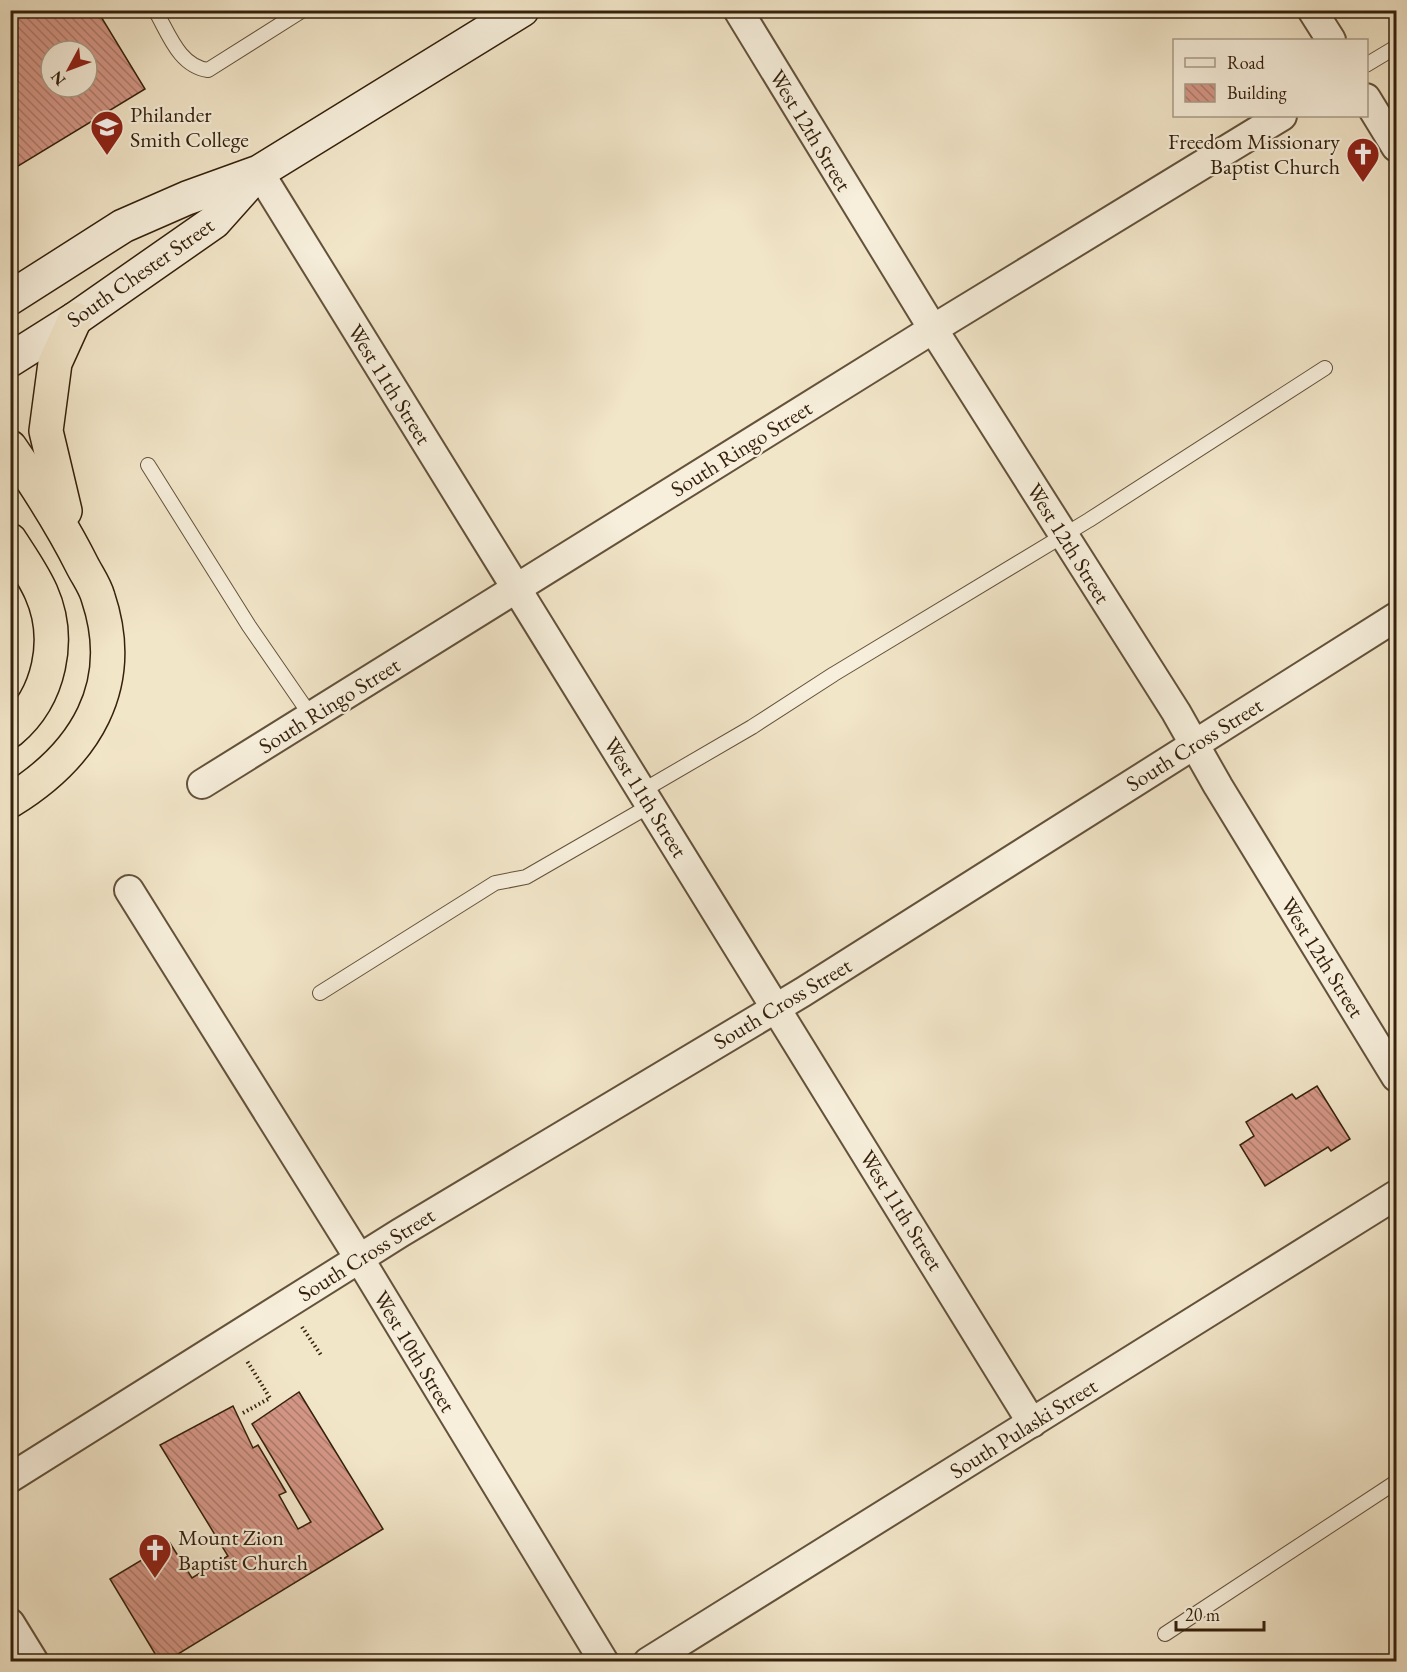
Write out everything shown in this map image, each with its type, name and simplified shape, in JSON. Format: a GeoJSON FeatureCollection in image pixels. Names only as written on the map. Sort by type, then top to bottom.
{"type":"FeatureCollection","features":[{"type":"Feature","properties":{"kind":"highway"},"geometry":{"type":"LineString","coordinates":[[75,319],[55,363],[46,431],[52,466],[78,556]]}},
{"type":"Feature","properties":{"kind":"highway"},"geometry":{"type":"LineString","coordinates":[[10,447],[51,507],[98,597],[108,654],[105,689],[97,710],[78,743],[51,773],[10,801]]}},
{"type":"Feature","properties":{"kind":"highway"},"geometry":{"type":"LineString","coordinates":[[10,540],[42,593],[49,623],[51,653],[48,670],[31,708],[10,730]]}},
{"type":"Feature","properties":{"kind":"main road","name":"South Chester Street"},"geometry":{"type":"LineString","coordinates":[[18,287],[123,226],[187,198],[259,172],[522,10]]}},
{"type":"Feature","properties":{"kind":"main road","name":"South Chester Street"},"geometry":{"type":"LineString","coordinates":[[10,360],[75,319],[214,222],[259,172]]}},
{"type":"Feature","properties":{"kind":"street","name":"West 12th Street"},"geometry":{"type":"LineString","coordinates":[[738,10],[933,329],[1194,744],[1396,1077]]}},
{"type":"Feature","properties":{"kind":"street"},"geometry":{"type":"LineString","coordinates":[[1312,10],[1330,39]]}},
{"type":"Feature","properties":{"kind":"street"},"geometry":{"type":"LineString","coordinates":[[1368,101],[1396,147]]}},
{"type":"Feature","properties":{"kind":"street","name":"South Ringo Street"},"geometry":{"type":"LineString","coordinates":[[202,784],[933,329],[1280,117]]}},
{"type":"Feature","properties":{"kind":"street","name":"West 11th Street"},"geometry":{"type":"LineString","coordinates":[[259,172],[1032,1422]]}},
{"type":"Feature","properties":{"kind":"street","name":"South Cross Street"},"geometry":{"type":"LineString","coordinates":[[10,1478],[358,1258],[776,1006],[1396,616]]}},
{"type":"Feature","properties":{"kind":"street","name":"West 10th Street"},"geometry":{"type":"LineString","coordinates":[[129,890],[358,1258],[604,1662]]}},
{"type":"Feature","properties":{"kind":"street","name":"South Pulaski Street"},"geometry":{"type":"LineString","coordinates":[[648,1662],[1396,1195]]}},
{"type":"Feature","properties":{"kind":"street"},"geometry":{"type":"LineString","coordinates":[[10,1623],[34,1662]]}},
{"type":"Feature","properties":{"kind":"lane"},"geometry":{"type":"LineString","coordinates":[[155,10],[186,62],[195,68],[208,70],[303,10]]}},
{"type":"Feature","properties":{"kind":"lane"},"geometry":{"type":"LineString","coordinates":[[1368,64],[1396,48]]}},
{"type":"Feature","properties":{"kind":"lane"},"geometry":{"type":"LineString","coordinates":[[320,993],[495,883],[526,877],[834,674],[1064,536],[1325,368]]}},
{"type":"Feature","properties":{"kind":"lane"},"geometry":{"type":"LineString","coordinates":[[147,465],[249,626],[311,716]]}},
{"type":"Feature","properties":{"kind":"lane"},"geometry":{"type":"LineString","coordinates":[[1165,1634],[1396,1482]]}},
{"type":"Feature","properties":{"kind":"path"},"geometry":{"type":"LineString","coordinates":[[232,1338],[270,1398],[243,1413]]}},
{"type":"Feature","properties":{"kind":"building"},"geometry":{"type":"Polygon","coordinates":[[[10,10],[97,10],[145,89],[10,171],[10,10]]]}},
{"type":"Feature","properties":{"kind":"building"},"geometry":{"type":"Polygon","coordinates":[[[1317,1086],[1350,1139],[1331,1151],[1328,1147],[1265,1186],[1240,1145],[1254,1136],[1246,1122],[1292,1094],[1296,1099],[1317,1086]]]}},
{"type":"Feature","properties":{"kind":"building","name":"Mount Zion Baptist Church"},"geometry":{"type":"Polygon","coordinates":[[[299,1392],[383,1529],[165,1662],[160,1662],[110,1579],[170,1543],[192,1578],[228,1556],[160,1445],[233,1406],[253,1448],[258,1445],[286,1492],[279,1495],[298,1529],[311,1522],[252,1424],[299,1392]]]}},
{"type":"Feature","properties":{"kind":"place","name":"Philander Smith College"},"geometry":{"type":"Point","coordinates":[107,156]}},
{"type":"Feature","properties":{"kind":"place","name":"Freedom Missionary Baptist Church"},"geometry":{"type":"Point","coordinates":[1363,183]}},
{"type":"Feature","properties":{"kind":"place","name":"Mount Zion Baptist Church"},"geometry":{"type":"Point","coordinates":[155,1579]}}]}
